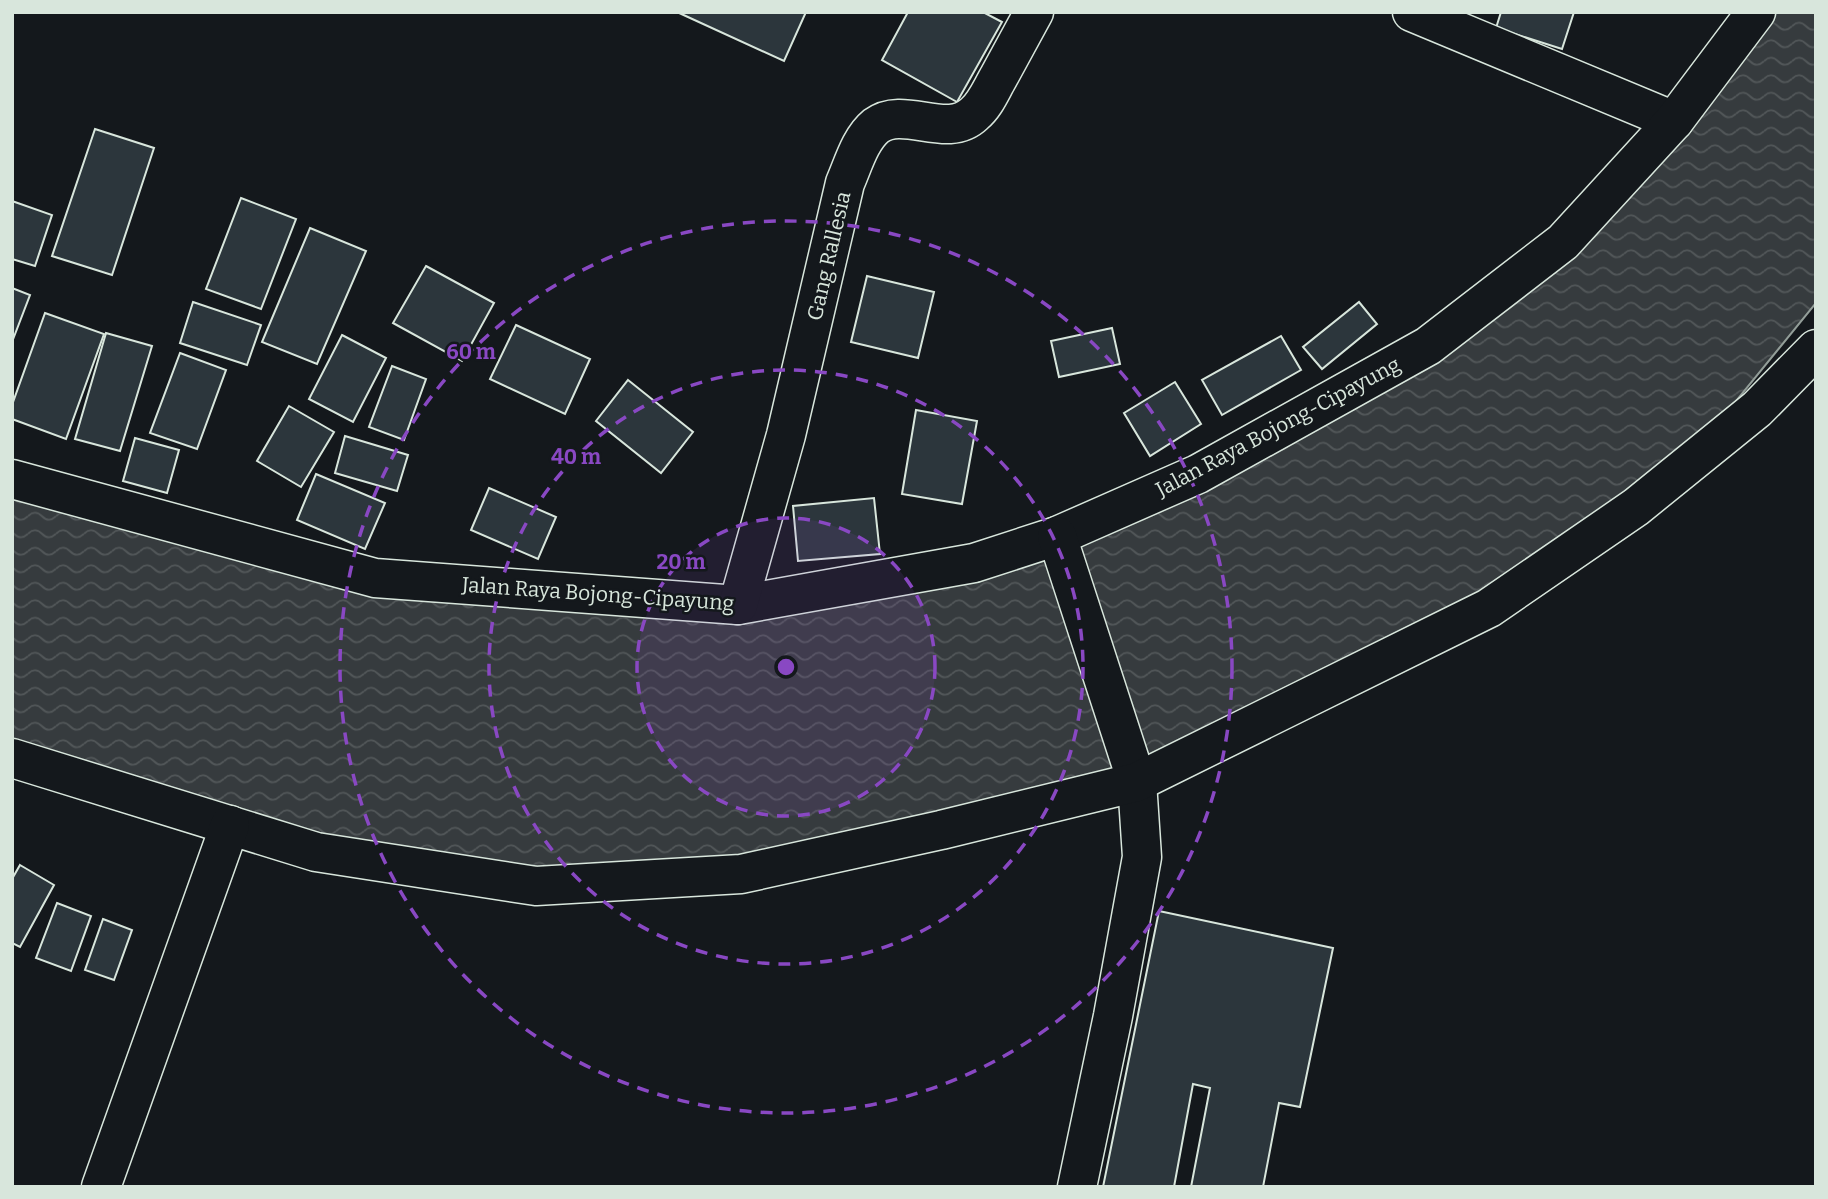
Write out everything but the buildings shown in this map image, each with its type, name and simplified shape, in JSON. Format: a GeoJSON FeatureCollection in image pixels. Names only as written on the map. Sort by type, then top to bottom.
{"type":"FeatureCollection","features":[{"type":"Feature","properties":{"kind":"street","name":"Gang Rallesia"},"geometry":{"type":"LineString","coordinates":[[738,605],[786,435],[845,183],[859,150],[877,125],[898,119],[943,124],[960,122],[974,116],[1034,12]]}},
{"type":"Feature","properties":{"kind":"street"},"geometry":{"type":"LineString","coordinates":[[1412,12],[1674,121]]}},
{"type":"Feature","properties":{"kind":"street","name":"Jalan Raya Bojong-Cipayung"},"geometry":{"type":"LineString","coordinates":[[12,479],[375,578],[738,605],[974,562],[1057,536],[1198,474],[1429,346],[1563,242],[1674,121],[1756,12]]}},
{"type":"Feature","properties":{"kind":"street"},"geometry":{"type":"LineString","coordinates":[[12,758],[316,852],[536,886],[741,874],[941,830],[1133,769],[1489,608],[1646,499],[1757,409],[1816,349]]}},
{"type":"Feature","properties":{"kind":"street"},"geometry":{"type":"LineString","coordinates":[[1057,536],[1133,769],[1142,857],[1077,1187]]}},
{"type":"Feature","properties":{"kind":"street"},"geometry":{"type":"LineString","coordinates":[[101,1187],[230,825]]}},
{"type":"Feature","properties":{"kind":"water"},"geometry":{"type":"Polygon","coordinates":[[[1756,12],[1816,12],[1816,303],[1697,449],[1434,629],[1137,782],[941,830],[536,886],[12,758],[12,479],[375,578],[738,605],[974,563],[1198,474],[1563,242],[1756,12]]]}}]}
